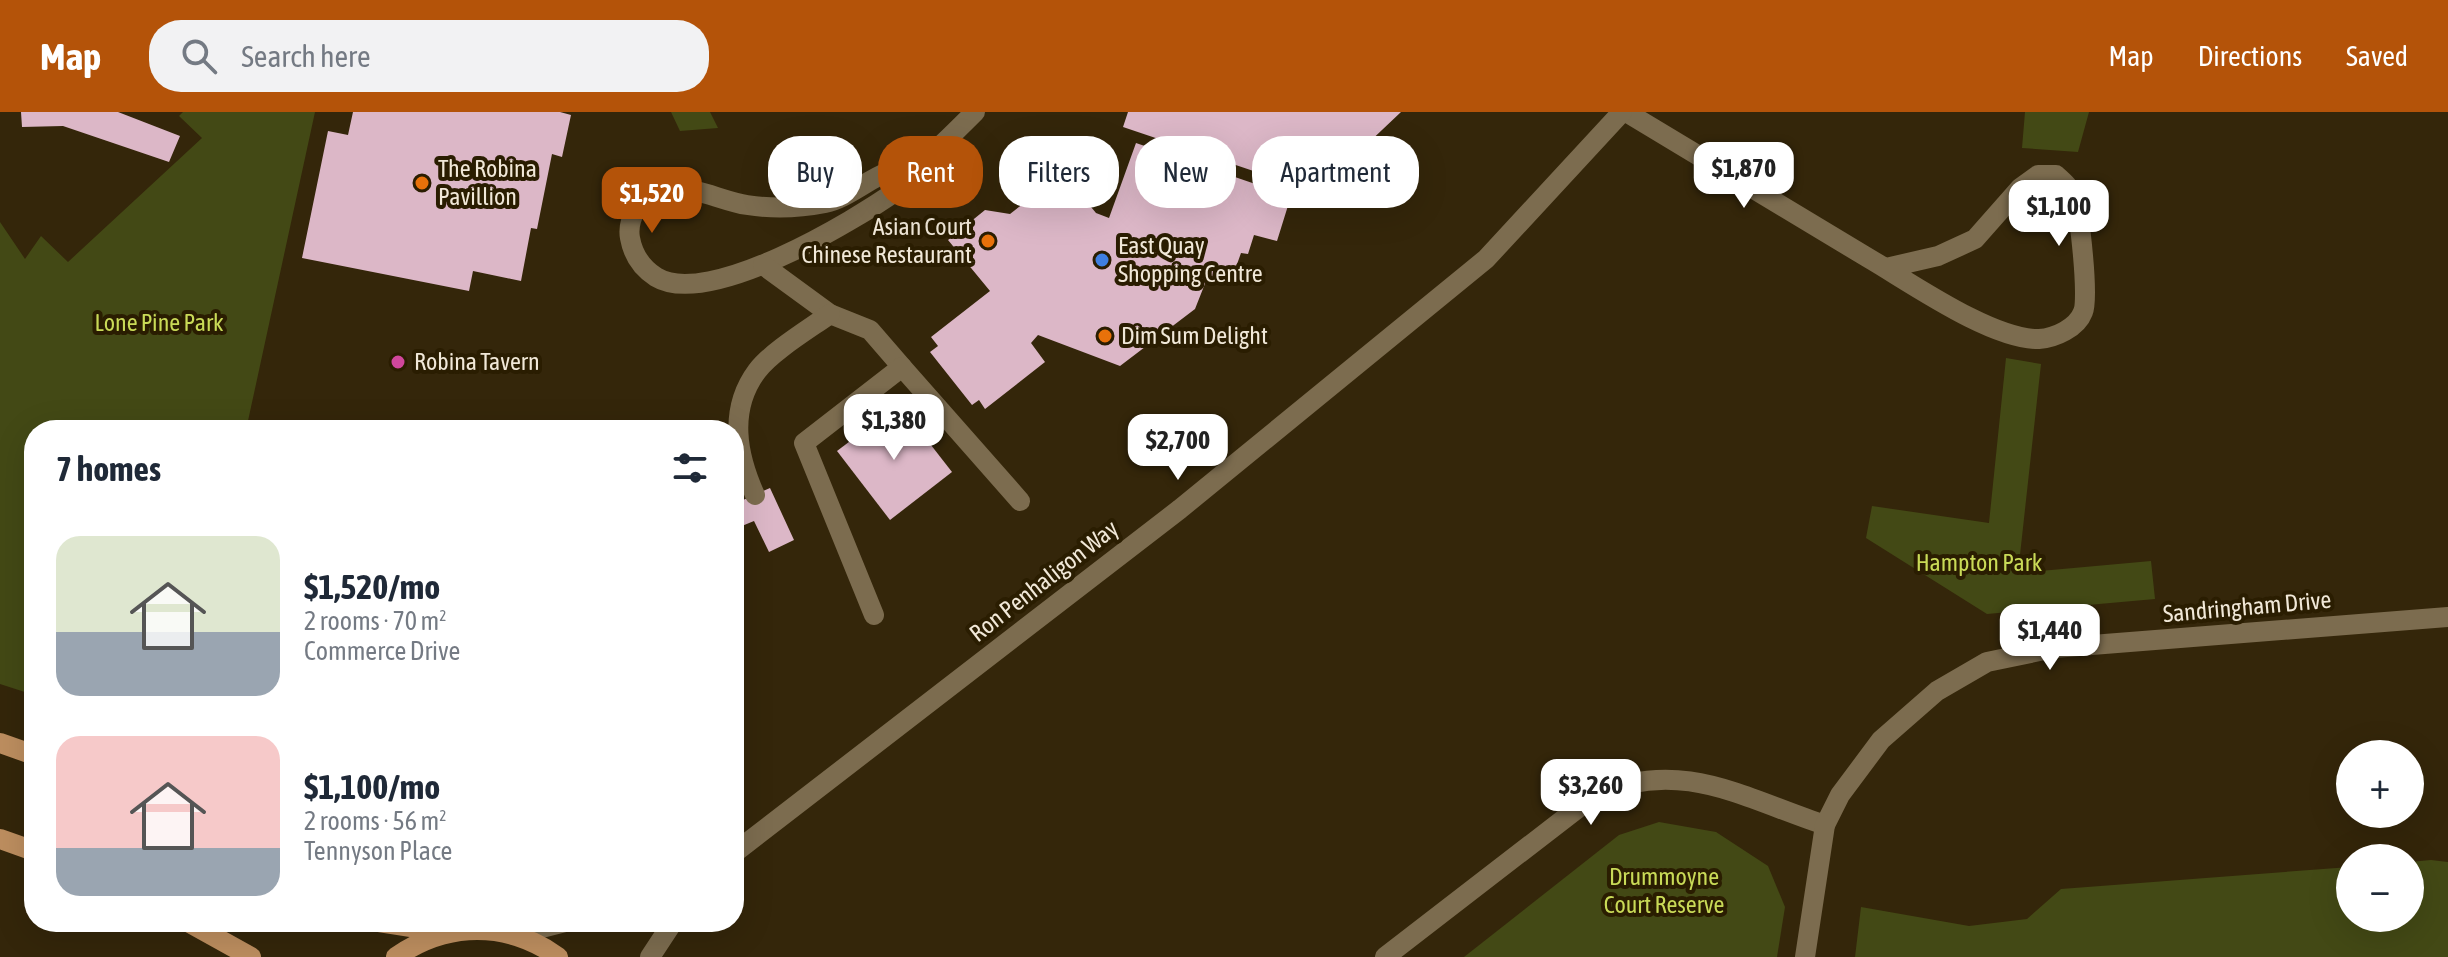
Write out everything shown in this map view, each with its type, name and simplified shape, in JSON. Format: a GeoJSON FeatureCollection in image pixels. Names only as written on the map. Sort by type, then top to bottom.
{"type":"FeatureCollection","features":[{"type":"Feature","properties":{"kind":"main road"},"geometry":{"type":"LineString","coordinates":[[0,743],[24,751]]}},
{"type":"Feature","properties":{"kind":"main road"},"geometry":{"type":"LineString","coordinates":[[0,839],[24,847]]}},
{"type":"Feature","properties":{"kind":"main road"},"geometry":{"type":"LineString","coordinates":[[206,932],[251,957]]}},
{"type":"Feature","properties":{"kind":"main road"},"geometry":{"type":"LineString","coordinates":[[396,957],[421,942],[447,932]]}},
{"type":"Feature","properties":{"kind":"main road"},"geometry":{"type":"LineString","coordinates":[[498,932],[530,940],[558,957]]}},
{"type":"Feature","properties":{"kind":"street"},"geometry":{"type":"LineString","coordinates":[[950,136],[975,112]]}},
{"type":"Feature","properties":{"kind":"street"},"geometry":{"type":"LineString","coordinates":[[1624,112],[1886,268],[1971,318],[1995,329],[2038,339],[2074,326],[2084,311],[2085,291],[2076,201],[2069,186],[2056,175],[2038,175],[2020,188],[1975,239],[1938,256],[1886,268]]}},
{"type":"Feature","properties":{"kind":"street","name":"Ron Penhaligon Way"},"geometry":{"type":"LineString","coordinates":[[744,845],[1180,509],[1486,259],[1624,112]]}},
{"type":"Feature","properties":{"kind":"street"},"geometry":{"type":"LineString","coordinates":[[878,178],[828,203],[778,208],[745,205],[676,186],[658,190],[640,201],[631,219],[629,236],[642,266],[657,277],[672,284],[702,283],[763,265],[833,230],[878,202]]}},
{"type":"Feature","properties":{"kind":"street"},"geometry":{"type":"LineString","coordinates":[[763,265],[830,314],[870,330],[1020,501]]}},
{"type":"Feature","properties":{"kind":"street"},"geometry":{"type":"LineString","coordinates":[[739,420],[741,402],[757,371],[830,314]]}},
{"type":"Feature","properties":{"kind":"street"},"geometry":{"type":"LineString","coordinates":[[874,615],[804,443],[902,367]]}},
{"type":"Feature","properties":{"kind":"street"},"geometry":{"type":"LineString","coordinates":[[744,471],[755,495]]}},
{"type":"Feature","properties":{"kind":"street","name":"Sandringham Drive"},"geometry":{"type":"LineString","coordinates":[[1805,957],[1825,825],[1840,795],[1881,740],[1937,691],[1987,662],[2054,648],[2448,617]]}},
{"type":"Feature","properties":{"kind":"street"},"geometry":{"type":"LineString","coordinates":[[1385,957],[1595,795],[1620,784],[1670,778],[1699,781],[1825,825]]}},
{"type":"Feature","properties":{"kind":"street"},"geometry":{"type":"LineString","coordinates":[[514,935],[526,932]]}},
{"type":"Feature","properties":{"kind":"street"},"geometry":{"type":"LineString","coordinates":[[650,957],[666,932]]}},
{"type":"Feature","properties":{"kind":"green space","name":"Lone Pine Park"},"geometry":{"type":"Polygon","coordinates":[[[183,112],[315,112],[248,420],[24,420],[24,692],[0,684],[0,222],[25,259],[41,236],[68,262],[202,138],[179,116],[183,112]]]}},
{"type":"Feature","properties":{"kind":"green space"},"geometry":{"type":"Polygon","coordinates":[[[671,112],[710,112],[718,128],[680,131],[671,112]]]}},
{"type":"Feature","properties":{"kind":"green space"},"geometry":{"type":"Polygon","coordinates":[[[2025,112],[2089,112],[2078,152],[2022,148],[2025,112]]]}},
{"type":"Feature","properties":{"kind":"green space","name":"Hampton Park"},"geometry":{"type":"Polygon","coordinates":[[[2006,358],[2041,364],[2018,573],[2151,561],[2155,599],[1987,614],[1866,538],[1872,506],[1989,523],[2006,358]]]}},
{"type":"Feature","properties":{"kind":"green space","name":"Drummoyne Court Reserve"},"geometry":{"type":"Polygon","coordinates":[[[1659,822],[1716,832],[1768,866],[1785,907],[1777,957],[1464,957],[1619,835],[1659,822]]]}},
{"type":"Feature","properties":{"kind":"green space"},"geometry":{"type":"Polygon","coordinates":[[[2424,861],[2448,862],[2448,957],[1855,957],[1861,907],[1969,926],[2027,919],[2061,889],[2336,868],[2336,932],[2424,932],[2424,861]]]}},
{"type":"Feature","properties":{"kind":"building"},"geometry":{"type":"Polygon","coordinates":[[[21,112],[118,112],[180,136],[169,162],[63,126],[22,127],[21,112]]]}},
{"type":"Feature","properties":{"kind":"building"},"geometry":{"type":"Polygon","coordinates":[[[353,112],[560,112],[571,115],[562,157],[552,154],[537,229],[531,228],[521,281],[473,271],[469,291],[302,258],[328,131],[348,135],[353,112]]]}},
{"type":"Feature","properties":{"kind":"building","name":"East Quay Shopping Centre"},"geometry":{"type":"Polygon","coordinates":[[[1128,112],[1401,112],[1376,136],[1252,136],[1252,171],[1236,165],[1236,136],[1150,136],[1123,127],[1128,112]]]}},
{"type":"Feature","properties":{"kind":"building","name":"East Quay Shopping Centre"},"geometry":{"type":"Polygon","coordinates":[[[1135,146],[1135,208],[1236,208],[1236,177],[1252,183],[1252,208],[1287,208],[1277,241],[1254,235],[1248,254],[1241,253],[1230,284],[1208,276],[1195,309],[1120,366],[1038,335],[1031,343],[1045,362],[985,409],[979,400],[972,405],[930,352],[938,346],[931,337],[990,291],[948,240],[985,210],[1010,214],[1018,208],[1092,208],[1109,218],[1113,208],[1119,208],[1119,190],[1135,146]]]}},
{"type":"Feature","properties":{"kind":"building"},"geometry":{"type":"Polygon","coordinates":[[[899,404],[952,472],[890,520],[837,451],[899,404]]]}},
{"type":"Feature","properties":{"kind":"building"},"geometry":{"type":"Polygon","coordinates":[[[770,488],[794,540],[769,552],[754,521],[744,525],[744,500],[770,488]]]}},
{"type":"Feature","properties":{"kind":"place","name":"The Robina Pavillion"},"geometry":{"type":"Point","coordinates":[422,183]}},
{"type":"Feature","properties":{"kind":"place","name":"Asian Court Chinese Restaurant"},"geometry":{"type":"Point","coordinates":[988,241]}},
{"type":"Feature","properties":{"kind":"place","name":"East Quay Shopping Centre"},"geometry":{"type":"Point","coordinates":[1102,260]}},
{"type":"Feature","properties":{"kind":"place","name":"Dim Sum Delight"},"geometry":{"type":"Point","coordinates":[1105,336]}},
{"type":"Feature","properties":{"kind":"place","name":"Robina Tavern"},"geometry":{"type":"Point","coordinates":[398,362]}}]}
